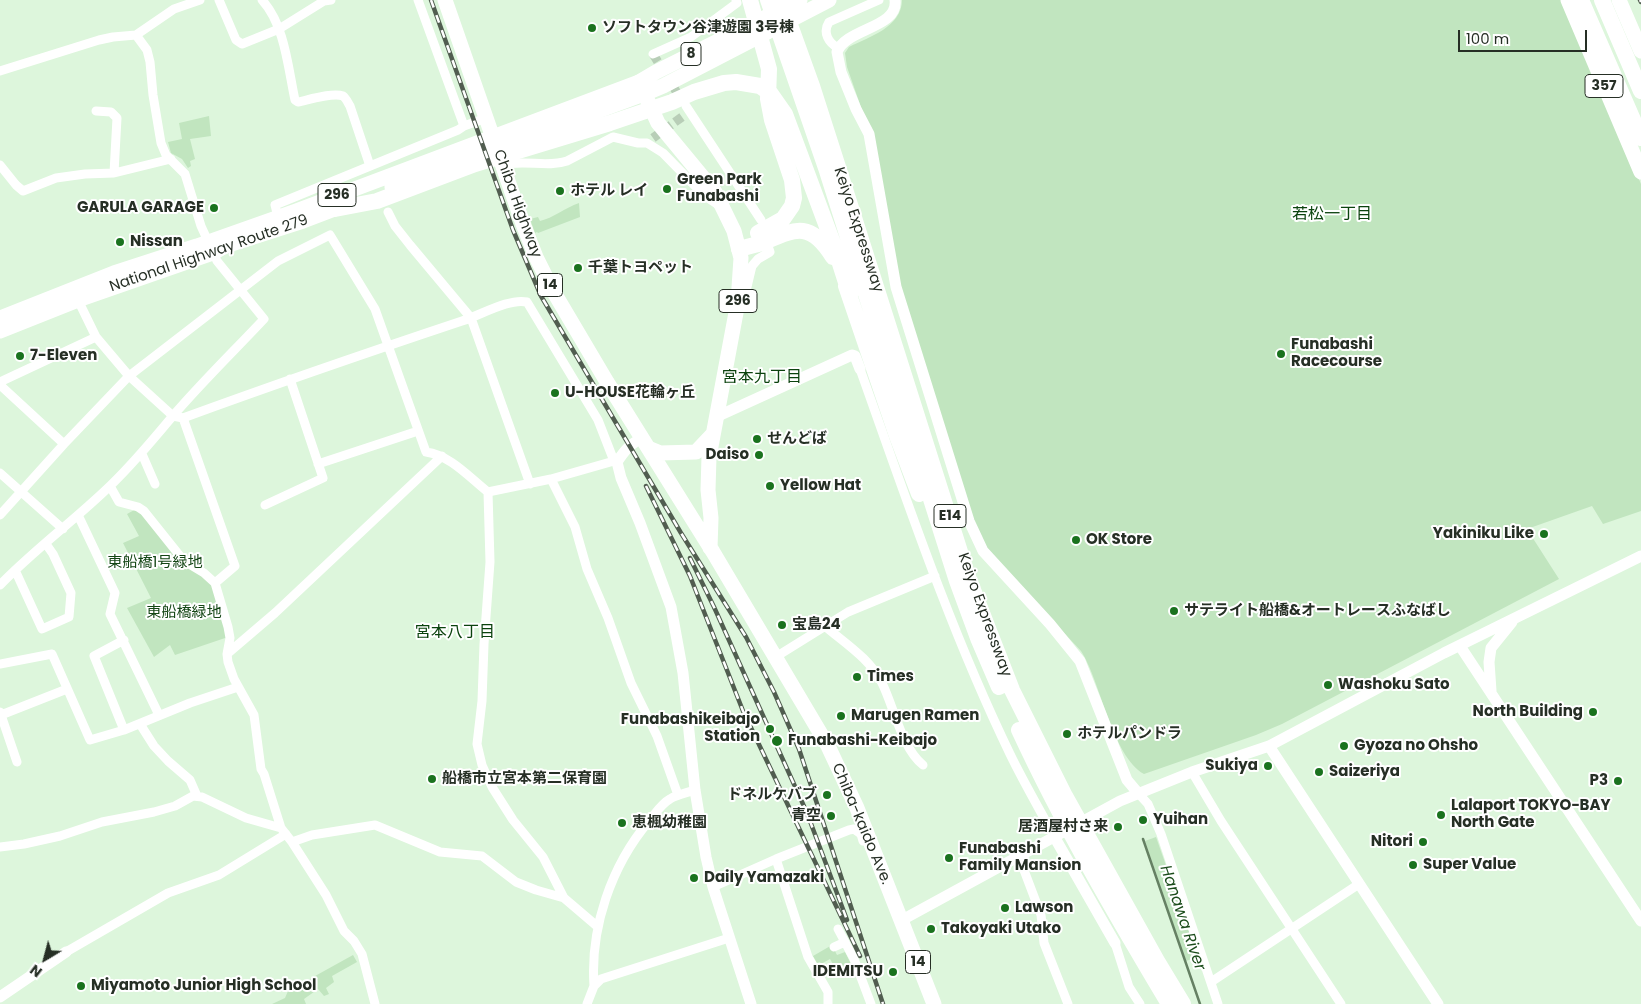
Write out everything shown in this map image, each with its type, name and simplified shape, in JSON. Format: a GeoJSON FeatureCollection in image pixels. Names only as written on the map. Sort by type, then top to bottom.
{"type":"FeatureCollection","features":[{"type":"Feature","properties":{"kind":"highway"},"geometry":{"type":"LineString","coordinates":[[739,249],[756,234],[783,219],[792,206],[794,198],[792,180],[772,120],[768,99],[769,69],[750,0]]}},
{"type":"Feature","properties":{"kind":"highway","name":"Keiyo Expressway"},"geometry":{"type":"LineString","coordinates":[[768,0],[827,171],[957,581],[978,638],[1003,696],[1050,793],[1089,866],[1169,1004]]}},
{"type":"Feature","properties":{"kind":"highway","name":"Keiyo Expressway"},"geometry":{"type":"LineString","coordinates":[[781,0],[812,86],[968,577],[1012,690],[1065,796],[1147,944],[1183,1004]]}},
{"type":"Feature","properties":{"kind":"highway"},"geometry":{"type":"LineString","coordinates":[[786,0],[812,86]]}},
{"type":"Feature","properties":{"kind":"highway"},"geometry":{"type":"LineString","coordinates":[[1582,0],[1641,138]]}},
{"type":"Feature","properties":{"kind":"highway"},"geometry":{"type":"LineString","coordinates":[[1602,0],[1641,92]]}},
{"type":"Feature","properties":{"kind":"highway"},"geometry":{"type":"LineString","coordinates":[[336,208],[377,202],[471,156],[610,123],[713,86],[736,82],[760,86],[772,94],[785,114],[836,251],[897,436],[917,490],[957,581]]}},
{"type":"Feature","properties":{"kind":"highway"},"geometry":{"type":"LineString","coordinates":[[739,249],[761,243],[794,230],[812,234],[819,239],[832,256],[850,295]]}},
{"type":"Feature","properties":{"kind":"main road","name":"Chiba Highway"},"geometry":{"type":"LineString","coordinates":[[445,0],[536,257],[552,289],[710,548],[774,658]]}},
{"type":"Feature","properties":{"kind":"main road","name":"8"},"geometry":{"type":"LineString","coordinates":[[642,88],[663,86],[746,35],[803,6],[829,0]]}},
{"type":"Feature","properties":{"kind":"main road","name":"357"},"geometry":{"type":"LineString","coordinates":[[1568,0],[1641,172]]}},
{"type":"Feature","properties":{"kind":"main road"},"geometry":{"type":"LineString","coordinates":[[1619,0],[1641,51]]}},
{"type":"Feature","properties":{"kind":"main road","name":"296"},"geometry":{"type":"LineString","coordinates":[[642,88],[658,123],[716,192],[734,231],[741,258],[738,302],[712,434],[708,469],[711,518],[710,548]]}},
{"type":"Feature","properties":{"kind":"main road","name":"National Highway Route 279"},"geometry":{"type":"LineString","coordinates":[[0,331],[210,247],[278,217],[471,156],[512,136],[642,88]]}},
{"type":"Feature","properties":{"kind":"main road","name":"National Highway Route 279"},"geometry":{"type":"LineString","coordinates":[[0,318],[114,273],[210,247],[225,246],[303,221],[336,208]]}},
{"type":"Feature","properties":{"kind":"main road","name":"296"},"geometry":{"type":"LineString","coordinates":[[645,443],[660,454],[696,452],[712,434]]}},
{"type":"Feature","properties":{"kind":"main road","name":"Chiba-kaido Ave."},"geometry":{"type":"LineString","coordinates":[[774,658],[831,752],[857,808],[934,1004]]}},
{"type":"Feature","properties":{"kind":"street"},"geometry":{"type":"LineString","coordinates":[[0,71],[98,40],[136,35],[174,9],[200,0]]}},
{"type":"Feature","properties":{"kind":"street"},"geometry":{"type":"LineString","coordinates":[[219,0],[236,40],[242,44],[279,29],[324,1],[331,0]]}},
{"type":"Feature","properties":{"kind":"street"},"geometry":{"type":"LineString","coordinates":[[262,0],[271,10],[279,29],[295,100],[298,102],[324,96],[341,95],[346,99],[370,166]]}},
{"type":"Feature","properties":{"kind":"street"},"geometry":{"type":"LineString","coordinates":[[418,0],[464,126]]}},
{"type":"Feature","properties":{"kind":"street"},"geometry":{"type":"LineString","coordinates":[[653,54],[691,38],[737,3],[736,0]]}},
{"type":"Feature","properties":{"kind":"street"},"geometry":{"type":"LineString","coordinates":[[838,48],[831,44],[826,32],[829,22],[879,0]]}},
{"type":"Feature","properties":{"kind":"street"},"geometry":{"type":"LineString","coordinates":[[895,0],[895,8],[888,18],[844,42],[836,52],[841,72],[869,134],[896,287],[969,520],[983,551],[1050,624],[1080,661],[1127,780],[1148,804],[1161,834],[1218,1004]]}},
{"type":"Feature","properties":{"kind":"street"},"geometry":{"type":"LineString","coordinates":[[0,585],[110,486],[142,454],[173,416],[264,320],[217,261],[201,226],[185,174],[166,155],[161,143],[147,50],[136,35]]}},
{"type":"Feature","properties":{"kind":"street"},"geometry":{"type":"LineString","coordinates":[[96,111],[111,112],[117,118],[114,173]]}},
{"type":"Feature","properties":{"kind":"street"},"geometry":{"type":"LineString","coordinates":[[686,112],[761,220]]}},
{"type":"Feature","properties":{"kind":"street"},"geometry":{"type":"LineString","coordinates":[[278,217],[275,205],[486,118]]}},
{"type":"Feature","properties":{"kind":"street"},"geometry":{"type":"LineString","coordinates":[[502,165],[520,162],[559,164],[613,137],[638,143],[650,140],[705,196],[724,209]]}},
{"type":"Feature","properties":{"kind":"street"},"geometry":{"type":"LineString","coordinates":[[0,165],[23,191],[56,178],[114,173],[171,159]]}},
{"type":"Feature","properties":{"kind":"street"},"geometry":{"type":"LineString","coordinates":[[388,212],[395,226],[471,318],[530,484]]}},
{"type":"Feature","properties":{"kind":"street"},"geometry":{"type":"LineString","coordinates":[[0,515],[20,491],[129,376],[278,261],[330,235],[375,309],[426,452],[442,456],[488,492],[530,484],[616,462],[630,444],[645,443]]}},
{"type":"Feature","properties":{"kind":"street"},"geometry":{"type":"LineString","coordinates":[[738,302],[746,291],[752,266],[758,259],[770,252],[768,249]]}},
{"type":"Feature","properties":{"kind":"street"},"geometry":{"type":"LineString","coordinates":[[78,300],[96,337],[129,376],[173,416],[183,418],[518,300],[527,302],[598,420],[616,462],[620,478],[640,523],[671,607],[686,693],[695,790],[706,857],[713,886],[751,1004]]}},
{"type":"Feature","properties":{"kind":"street"},"geometry":{"type":"LineString","coordinates":[[64,444],[0,383],[96,337]]}},
{"type":"Feature","properties":{"kind":"street"},"geometry":{"type":"LineString","coordinates":[[716,417],[852,355],[855,356],[935,576],[980,687],[1010,755],[1115,943],[1129,987],[1140,1004]]}},
{"type":"Feature","properties":{"kind":"street"},"geometry":{"type":"LineString","coordinates":[[266,505],[323,478],[290,379]]}},
{"type":"Feature","properties":{"kind":"street"},"geometry":{"type":"LineString","coordinates":[[183,418],[235,566],[215,583]]}},
{"type":"Feature","properties":{"kind":"street"},"geometry":{"type":"LineString","coordinates":[[318,464],[418,431]]}},
{"type":"Feature","properties":{"kind":"street"},"geometry":{"type":"LineString","coordinates":[[142,454],[155,484]]}},
{"type":"Feature","properties":{"kind":"street"},"geometry":{"type":"LineString","coordinates":[[227,654],[282,606],[442,456]]}},
{"type":"Feature","properties":{"kind":"street"},"geometry":{"type":"LineString","coordinates":[[0,473],[63,529]]}},
{"type":"Feature","properties":{"kind":"street"},"geometry":{"type":"LineString","coordinates":[[551,479],[575,527],[587,569],[608,618],[631,683],[657,736],[678,795]]}},
{"type":"Feature","properties":{"kind":"street"},"geometry":{"type":"LineString","coordinates":[[110,486],[119,502],[138,507],[144,511],[184,561],[204,573],[215,583],[230,638],[227,654],[228,662],[238,687],[254,715],[261,768],[283,831],[326,895],[344,931],[354,941],[362,954],[375,1004]]}},
{"type":"Feature","properties":{"kind":"street"},"geometry":{"type":"LineString","coordinates":[[488,492],[490,562],[478,744],[482,765],[492,787],[513,820],[543,857],[564,898],[598,927]]}},
{"type":"Feature","properties":{"kind":"street"},"geometry":{"type":"LineString","coordinates":[[78,515],[115,593],[110,614],[159,716]]}},
{"type":"Feature","properties":{"kind":"street"},"geometry":{"type":"LineString","coordinates":[[15,570],[42,629],[69,617],[71,592],[54,554],[46,544]]}},
{"type":"Feature","properties":{"kind":"street"},"geometry":{"type":"LineString","coordinates":[[902,920],[1138,793],[1192,772],[1269,746],[1460,646],[1641,556]]}},
{"type":"Feature","properties":{"kind":"street"},"geometry":{"type":"LineString","coordinates":[[774,658],[848,612],[935,576]]}},
{"type":"Feature","properties":{"kind":"street"},"geometry":{"type":"LineString","coordinates":[[1492,692],[1489,662],[1491,648],[1515,618]]}},
{"type":"Feature","properties":{"kind":"street"},"geometry":{"type":"LineString","coordinates":[[826,627],[865,659],[874,671],[882,683],[895,717],[914,756],[923,765]]}},
{"type":"Feature","properties":{"kind":"street"},"geometry":{"type":"LineString","coordinates":[[124,640],[94,656],[124,730]]}},
{"type":"Feature","properties":{"kind":"street"},"geometry":{"type":"LineString","coordinates":[[1460,646],[1641,921]]}},
{"type":"Feature","properties":{"kind":"street"},"geometry":{"type":"LineString","coordinates":[[0,664],[52,654],[90,740],[124,730],[190,703],[238,687]]}},
{"type":"Feature","properties":{"kind":"street"},"geometry":{"type":"LineString","coordinates":[[17,762],[1,714],[67,689]]}},
{"type":"Feature","properties":{"kind":"street"},"geometry":{"type":"LineString","coordinates":[[140,724],[154,746],[168,762],[190,780],[197,796]]}},
{"type":"Feature","properties":{"kind":"street"},"geometry":{"type":"LineString","coordinates":[[1269,746],[1438,1004]]}},
{"type":"Feature","properties":{"kind":"street"},"geometry":{"type":"LineString","coordinates":[[1192,772],[1197,783],[1341,1004]]}},
{"type":"Feature","properties":{"kind":"street"},"geometry":{"type":"LineString","coordinates":[[592,1004],[593,968],[598,927],[617,868],[628,849],[667,801],[678,795],[695,790]]}},
{"type":"Feature","properties":{"kind":"street"},"geometry":{"type":"LineString","coordinates":[[0,847],[60,836],[102,822],[154,812],[175,806],[193,796],[283,831]]}},
{"type":"Feature","properties":{"kind":"street"},"geometry":{"type":"LineString","coordinates":[[292,842],[312,835],[375,825],[440,852],[482,856],[516,882],[564,898]]}},
{"type":"Feature","properties":{"kind":"street"},"geometry":{"type":"LineString","coordinates":[[713,886],[776,858],[854,829],[860,834],[873,866],[880,870]]}},
{"type":"Feature","properties":{"kind":"street"},"geometry":{"type":"LineString","coordinates":[[0,997],[66,952],[168,893],[219,875],[283,831]]}},
{"type":"Feature","properties":{"kind":"street"},"geometry":{"type":"LineString","coordinates":[[1020,857],[1041,916],[1044,943],[1068,1004]]}},
{"type":"Feature","properties":{"kind":"street"},"geometry":{"type":"LineString","coordinates":[[776,858],[808,957],[828,992],[828,1004]]}},
{"type":"Feature","properties":{"kind":"street"},"geometry":{"type":"LineString","coordinates":[[1211,982],[1359,884]]}},
{"type":"Feature","properties":{"kind":"street"},"geometry":{"type":"LineString","coordinates":[[838,929],[854,959],[871,1004]]}},
{"type":"Feature","properties":{"kind":"street"},"geometry":{"type":"LineString","coordinates":[[587,1004],[592,990],[601,979],[729,938]]}},
{"type":"Feature","properties":{"kind":"street"},"geometry":{"type":"LineString","coordinates":[[834,947],[845,942]]}},
{"type":"Feature","properties":{"kind":"green space","name":"Funabashi Racecourse"},"geometry":{"type":"Polygon","coordinates":[[[902,0],[1562,0],[1641,184],[1641,511],[1603,524],[1592,506],[1527,529],[1559,579],[1282,724],[1144,774],[1133,765],[1123,752],[1081,651],[985,547],[976,528],[904,302],[863,113],[847,67],[845,53],[849,47],[875,35],[891,24],[901,9],[902,0]]]}},
{"type":"Feature","properties":{"kind":"green space"},"geometry":{"type":"Polygon","coordinates":[[[209,116],[211,136],[190,139],[195,159],[190,161],[191,166],[188,168],[182,159],[171,153],[168,142],[182,139],[179,123],[209,116]]]}},
{"type":"Feature","properties":{"kind":"green space"},"geometry":{"type":"Polygon","coordinates":[[[579,203],[580,217],[535,233],[530,219],[538,217],[540,221],[545,220],[579,203]]]}},
{"type":"Feature","properties":{"kind":"green space","name":"東船橋緑地"},"geometry":{"type":"Polygon","coordinates":[[[136,509],[212,585],[228,637],[175,655],[170,645],[154,657],[127,608],[151,598],[123,543],[139,536],[127,514],[136,509]]]}},
{"type":"Feature","properties":{"kind":"green space"},"geometry":{"type":"Polygon","coordinates":[[[1156,837],[1198,957],[1186,961],[1145,841],[1156,837]]]}},
{"type":"Feature","properties":{"kind":"green space"},"geometry":{"type":"Polygon","coordinates":[[[832,945],[837,955],[845,952],[851,964],[837,971],[830,959],[821,964],[820,962],[817,963],[813,956],[832,945]]]}},
{"type":"Feature","properties":{"kind":"green space"},"geometry":{"type":"Polygon","coordinates":[[[353,955],[357,962],[332,976],[334,982],[326,988],[329,994],[324,996],[318,989],[304,999],[306,1004],[272,1004],[285,998],[288,991],[353,955]]]}},
{"type":"Feature","properties":{"kind":"waterway","name":"Hanawa River"},"geometry":{"type":"LineString","coordinates":[[1143,839],[1200,1004]]}},
{"type":"Feature","properties":{"kind":"tunnel"},"geometry":{"type":"LineString","coordinates":[[653,54],[682,101]]}},
{"type":"Feature","properties":{"kind":"tunnel"},"geometry":{"type":"LineString","coordinates":[[653,138],[682,117]]}},
{"type":"Feature","properties":{"kind":"railway"},"geometry":{"type":"LineString","coordinates":[[431,0],[513,230],[541,296],[681,533],[746,637],[774,692],[799,749],[883,1004]]}},
{"type":"Feature","properties":{"kind":"railway"},"geometry":{"type":"LineString","coordinates":[[646,486],[690,576],[743,711],[860,956]]}},
{"type":"Feature","properties":{"kind":"railway"},"geometry":{"type":"LineString","coordinates":[[690,558],[807,813],[847,920]]}},
{"type":"Feature","properties":{"kind":"place","name":"ソフトタウン谷津遊園 3号棟"},"geometry":{"type":"Point","coordinates":[592,28]}},
{"type":"Feature","properties":{"kind":"place","name":"Green Park Funabashi"},"geometry":{"type":"Point","coordinates":[667,189]}},
{"type":"Feature","properties":{"kind":"place","name":"ホテル レイ"},"geometry":{"type":"Point","coordinates":[560,191]}},
{"type":"Feature","properties":{"kind":"place","name":"GARULA GARAGE"},"geometry":{"type":"Point","coordinates":[214,208]}},
{"type":"Feature","properties":{"kind":"place","name":"Nissan"},"geometry":{"type":"Point","coordinates":[120,242]}},
{"type":"Feature","properties":{"kind":"place","name":"千葉トヨペット"},"geometry":{"type":"Point","coordinates":[578,268]}},
{"type":"Feature","properties":{"kind":"place","name":"Funabashi Racecourse"},"geometry":{"type":"Point","coordinates":[1281,354]}},
{"type":"Feature","properties":{"kind":"place","name":"7-Eleven"},"geometry":{"type":"Point","coordinates":[20,356]}},
{"type":"Feature","properties":{"kind":"place","name":"U-HOUSE花輪ヶ丘"},"geometry":{"type":"Point","coordinates":[555,393]}},
{"type":"Feature","properties":{"kind":"place","name":"せんどば"},"geometry":{"type":"Point","coordinates":[757,439]}},
{"type":"Feature","properties":{"kind":"place","name":"Daiso"},"geometry":{"type":"Point","coordinates":[759,455]}},
{"type":"Feature","properties":{"kind":"place","name":"Yellow Hat"},"geometry":{"type":"Point","coordinates":[770,486]}},
{"type":"Feature","properties":{"kind":"place","name":"Yakiniku Like"},"geometry":{"type":"Point","coordinates":[1544,534]}},
{"type":"Feature","properties":{"kind":"place","name":"OK Store"},"geometry":{"type":"Point","coordinates":[1076,540]}},
{"type":"Feature","properties":{"kind":"place","name":"サテライト船橋&オートレースふなばし"},"geometry":{"type":"Point","coordinates":[1174,611]}},
{"type":"Feature","properties":{"kind":"place","name":"宝島24"},"geometry":{"type":"Point","coordinates":[782,625]}},
{"type":"Feature","properties":{"kind":"place","name":"Times"},"geometry":{"type":"Point","coordinates":[857,677]}},
{"type":"Feature","properties":{"kind":"place","name":"Washoku Sato"},"geometry":{"type":"Point","coordinates":[1328,685]}},
{"type":"Feature","properties":{"kind":"place","name":"North Building"},"geometry":{"type":"Point","coordinates":[1593,712]}},
{"type":"Feature","properties":{"kind":"place","name":"Marugen Ramen"},"geometry":{"type":"Point","coordinates":[841,716]}},
{"type":"Feature","properties":{"kind":"place","name":"Funabashikeibajo Station"},"geometry":{"type":"Point","coordinates":[770,729]}},
{"type":"Feature","properties":{"kind":"place","name":"ホテルパンドラ"},"geometry":{"type":"Point","coordinates":[1067,734]}},
{"type":"Feature","properties":{"kind":"place","name":"Funabashi-Keibajo"},"geometry":{"type":"Point","coordinates":[777,741]}},
{"type":"Feature","properties":{"kind":"place","name":"Gyoza no Ohsho"},"geometry":{"type":"Point","coordinates":[1344,746]}},
{"type":"Feature","properties":{"kind":"place","name":"Sukiya"},"geometry":{"type":"Point","coordinates":[1268,766]}},
{"type":"Feature","properties":{"kind":"place","name":"Saizeriya"},"geometry":{"type":"Point","coordinates":[1319,772]}},
{"type":"Feature","properties":{"kind":"place","name":"船橋市立宮本第二保育園"},"geometry":{"type":"Point","coordinates":[432,779]}},
{"type":"Feature","properties":{"kind":"place","name":"P3"},"geometry":{"type":"Point","coordinates":[1618,781]}},
{"type":"Feature","properties":{"kind":"place","name":"ドネルケバブ"},"geometry":{"type":"Point","coordinates":[827,795]}},
{"type":"Feature","properties":{"kind":"place","name":"Lalaport TOKYO−BAY North Gate"},"geometry":{"type":"Point","coordinates":[1441,815]}},
{"type":"Feature","properties":{"kind":"place","name":"青空"},"geometry":{"type":"Point","coordinates":[831,816]}},
{"type":"Feature","properties":{"kind":"place","name":"Yuihan"},"geometry":{"type":"Point","coordinates":[1143,820]}},
{"type":"Feature","properties":{"kind":"place","name":"恵楓幼稚園"},"geometry":{"type":"Point","coordinates":[622,823]}},
{"type":"Feature","properties":{"kind":"place","name":"居酒屋村さ来"},"geometry":{"type":"Point","coordinates":[1118,827]}},
{"type":"Feature","properties":{"kind":"place","name":"Nitori"},"geometry":{"type":"Point","coordinates":[1423,842]}},
{"type":"Feature","properties":{"kind":"place","name":"Funabashi Family Mansion"},"geometry":{"type":"Point","coordinates":[949,858]}},
{"type":"Feature","properties":{"kind":"place","name":"Super Value"},"geometry":{"type":"Point","coordinates":[1413,865]}},
{"type":"Feature","properties":{"kind":"place","name":"Daily Yamazaki"},"geometry":{"type":"Point","coordinates":[694,878]}},
{"type":"Feature","properties":{"kind":"place","name":"Lawson"},"geometry":{"type":"Point","coordinates":[1005,908]}},
{"type":"Feature","properties":{"kind":"place","name":"Takoyaki Utako"},"geometry":{"type":"Point","coordinates":[931,929]}},
{"type":"Feature","properties":{"kind":"place","name":"IDEMITSU"},"geometry":{"type":"Point","coordinates":[893,972]}},
{"type":"Feature","properties":{"kind":"place","name":"Miyamoto Junior High School"},"geometry":{"type":"Point","coordinates":[81,986]}},
{"type":"Feature","properties":{"kind":"district","name":"若松一丁目"},"geometry":{"type":"Point","coordinates":[1332,215]}},
{"type":"Feature","properties":{"kind":"district","name":"宮本九丁目"},"geometry":{"type":"Point","coordinates":[762,378]}},
{"type":"Feature","properties":{"kind":"district","name":"宮本八丁目"},"geometry":{"type":"Point","coordinates":[455,633]}},
{"type":"Feature","properties":{"kind":"park label","name":"東船橋1号緑地"},"geometry":{"type":"Point","coordinates":[155,563]}}]}
